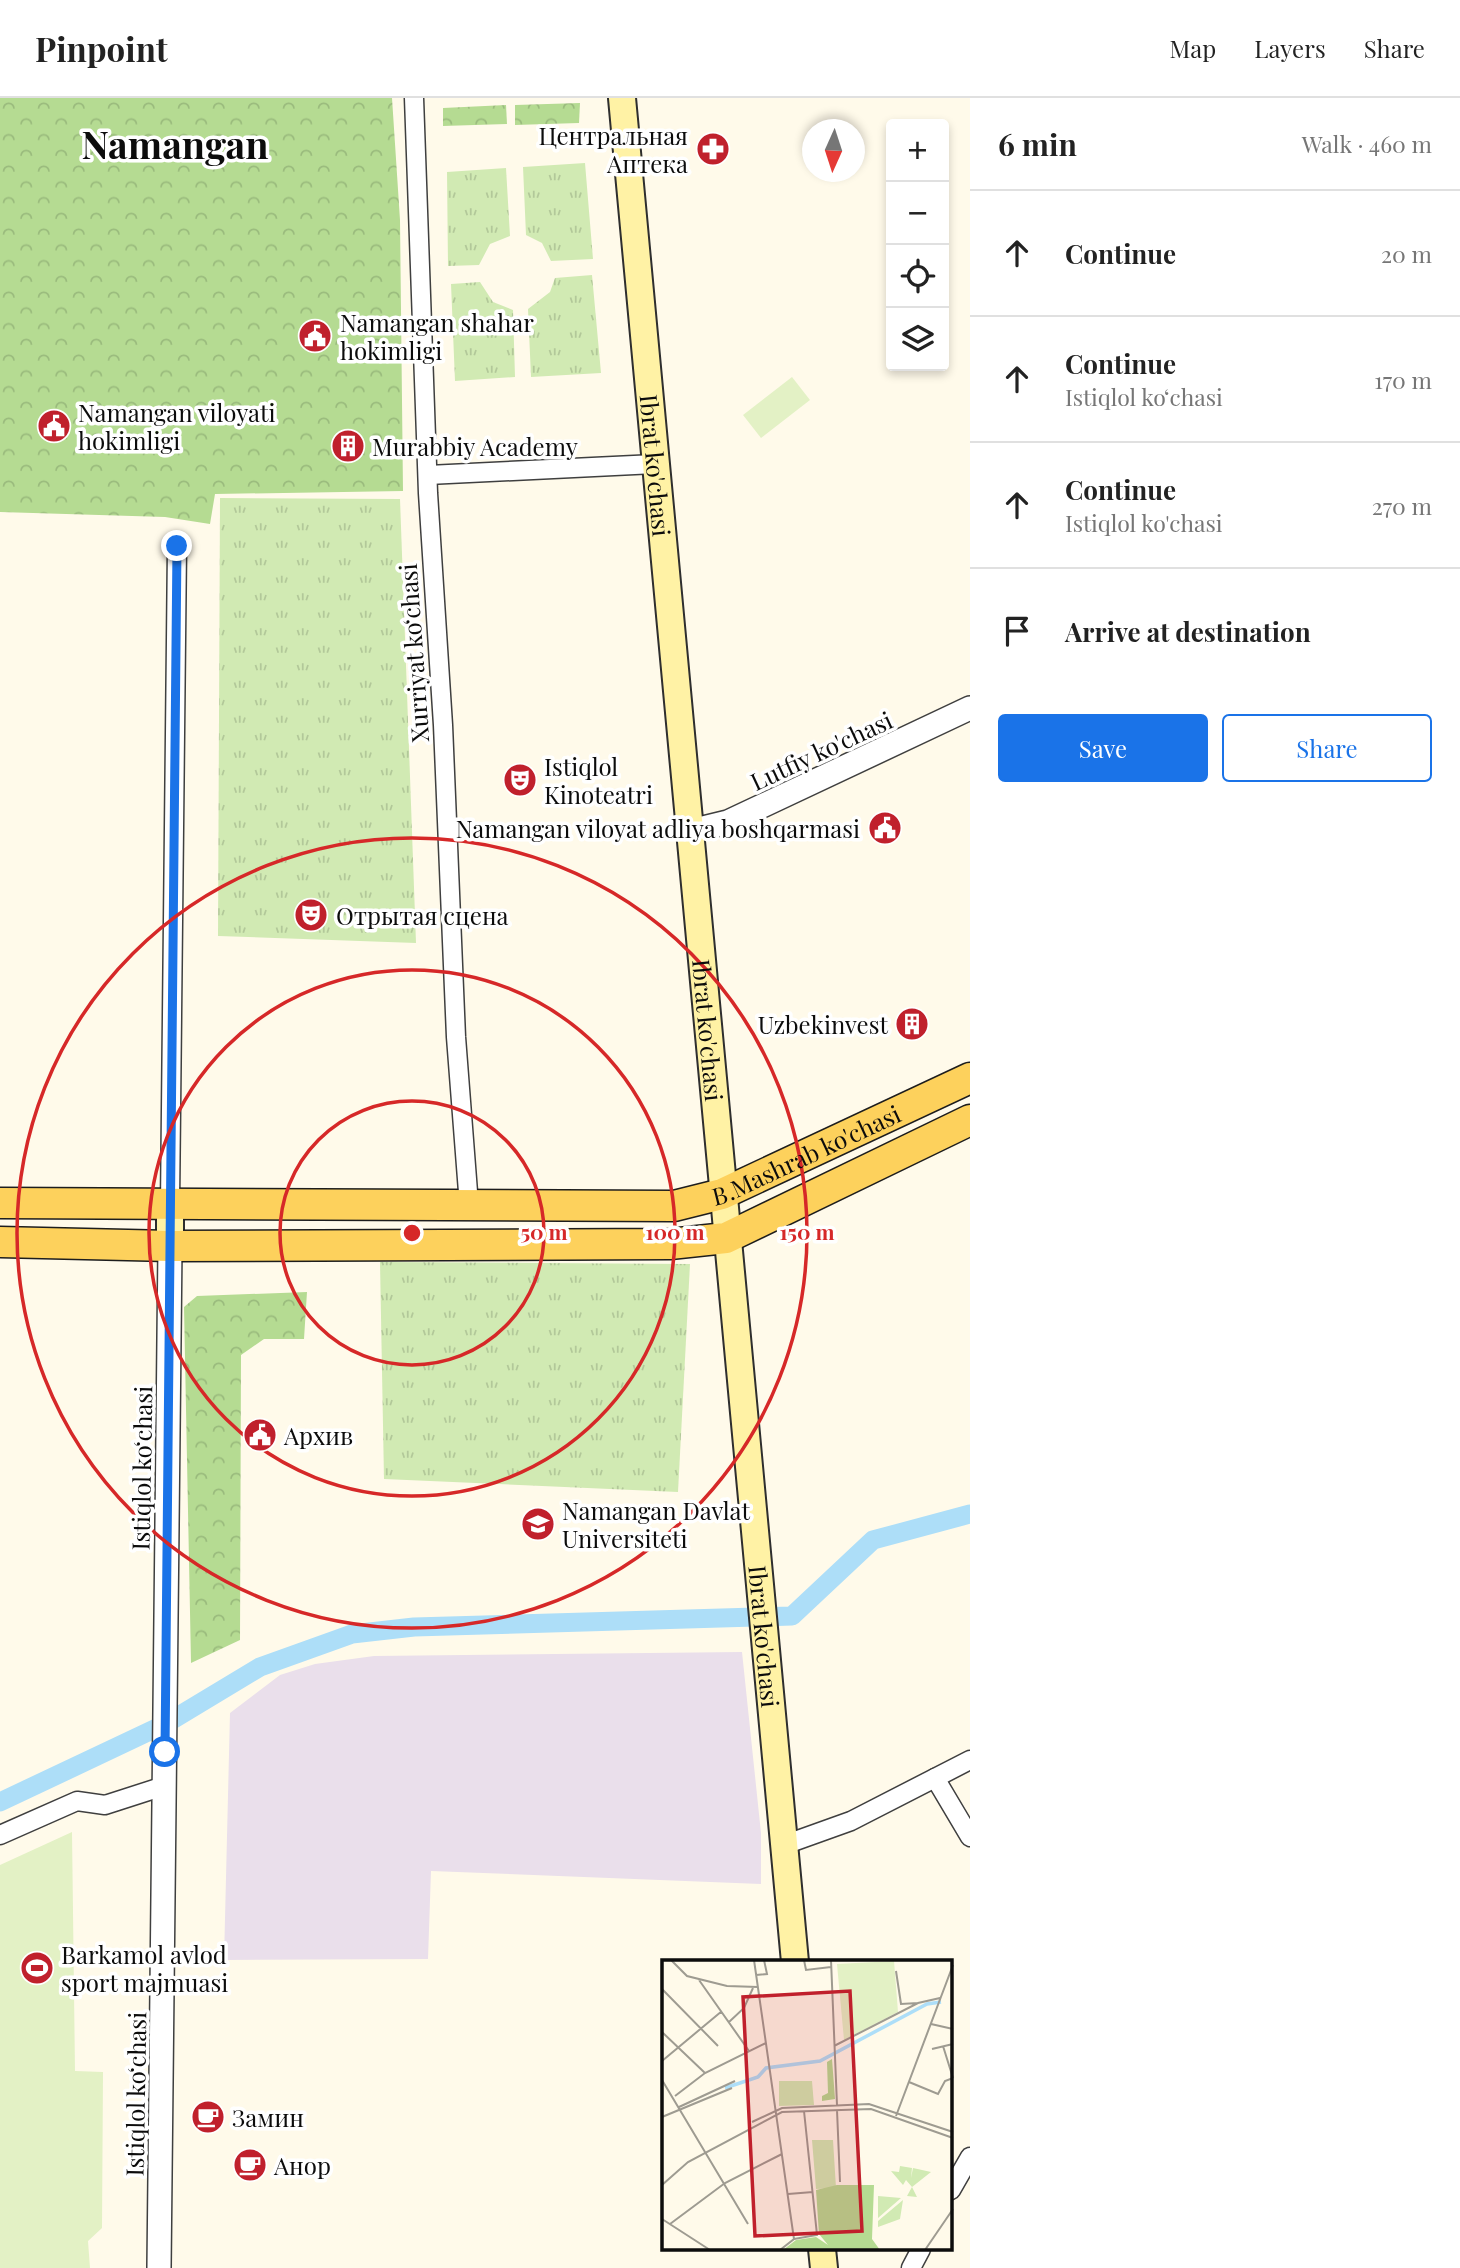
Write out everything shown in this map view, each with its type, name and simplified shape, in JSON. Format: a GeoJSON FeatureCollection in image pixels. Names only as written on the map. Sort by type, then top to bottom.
{"type":"FeatureCollection","features":[{"type":"Feature","properties":{"kind":"main road","name":"Ibrat ko'chasi"},"geometry":{"type":"LineString","coordinates":[[622,98],[795,1960]]}},
{"type":"Feature","properties":{"kind":"main road","name":"B.Mashrab ko'chasi"},"geometry":{"type":"LineString","coordinates":[[0,1203],[674,1206],[722,1194],[970,1079]]}},
{"type":"Feature","properties":{"kind":"main road","name":"B.Mashrab ko'chasi"},"geometry":{"type":"LineString","coordinates":[[0,1242],[170,1245],[670,1244],[726,1238],[970,1120]]}},
{"type":"Feature","properties":{"kind":"main road"},"geometry":{"type":"LineString","coordinates":[[170,1204],[170,1245]]}},
{"type":"Feature","properties":{"kind":"main road"},"geometry":{"type":"LineString","coordinates":[[822,2250],[824,2268]]}},
{"type":"Feature","properties":{"kind":"street","name":"Xurriyat ko‘chasi"},"geometry":{"type":"LineString","coordinates":[[414,98],[428,475],[457,1037],[469,1205]]}},
{"type":"Feature","properties":{"kind":"street"},"geometry":{"type":"LineString","coordinates":[[428,475],[655,464]]}},
{"type":"Feature","properties":{"kind":"street"},"geometry":{"type":"LineString","coordinates":[[170,1204],[177,546]]}},
{"type":"Feature","properties":{"kind":"street","name":"Lutfiy ko'chasi"},"geometry":{"type":"LineString","coordinates":[[691,831],[728,822],[970,708]]}},
{"type":"Feature","properties":{"kind":"street","name":"Istiqlol koʻchasi"},"geometry":{"type":"LineString","coordinates":[[159,2268],[170,1245]]}},
{"type":"Feature","properties":{"kind":"street"},"geometry":{"type":"LineString","coordinates":[[784,1845],[851,1821],[970,1760]]}},
{"type":"Feature","properties":{"kind":"street"},"geometry":{"type":"LineString","coordinates":[[935,1778],[970,1837]]}},
{"type":"Feature","properties":{"kind":"street"},"geometry":{"type":"LineString","coordinates":[[0,1835],[77,1801],[105,1805],[164,1786]]}},
{"type":"Feature","properties":{"kind":"street"},"geometry":{"type":"LineString","coordinates":[[953,2187],[970,2157]]}},
{"type":"Feature","properties":{"kind":"street"},"geometry":{"type":"LineString","coordinates":[[911,2268],[920,2250]]}},
{"type":"Feature","properties":{"kind":"shaded area"},"geometry":{"type":"Polygon","coordinates":[[[742,1652],[761,1833],[761,1884],[431,1871],[428,1959],[224,1960],[230,1713],[280,1675],[315,1664],[374,1656],[742,1652]]]}},
{"type":"Feature","properties":{"kind":"green space"},"geometry":{"type":"Polygon","coordinates":[[[0,98],[392,98],[400,220],[403,491],[215,494],[210,524],[165,517],[0,512],[0,98]]]}},
{"type":"Feature","properties":{"kind":"green space"},"geometry":{"type":"Polygon","coordinates":[[[580,103],[579,123],[515,125],[515,105],[580,103]]]}},
{"type":"Feature","properties":{"kind":"green space"},"geometry":{"type":"Polygon","coordinates":[[[506,105],[507,124],[443,126],[443,108],[506,105]]]}},
{"type":"Feature","properties":{"kind":"green space"},"geometry":{"type":"Polygon","coordinates":[[[585,163],[593,259],[551,261],[542,243],[526,235],[523,167],[585,163]]]}},
{"type":"Feature","properties":{"kind":"green space"},"geometry":{"type":"Polygon","coordinates":[[[506,168],[510,236],[490,244],[479,265],[448,266],[447,172],[506,168]]]}},
{"type":"Feature","properties":{"kind":"green space"},"geometry":{"type":"Polygon","coordinates":[[[592,275],[601,373],[531,377],[528,309],[550,292],[555,278],[592,275]]]}},
{"type":"Feature","properties":{"kind":"green space"},"geometry":{"type":"Polygon","coordinates":[[[480,282],[493,302],[513,310],[515,377],[455,381],[451,284],[480,282]]]}},
{"type":"Feature","properties":{"kind":"green space"},"geometry":{"type":"Polygon","coordinates":[[[792,377],[810,400],[761,438],[743,415],[792,377]]]}},
{"type":"Feature","properties":{"kind":"green space"},"geometry":{"type":"Polygon","coordinates":[[[220,498],[400,499],[416,943],[218,936],[220,498]]]}},
{"type":"Feature","properties":{"kind":"green space"},"geometry":{"type":"Polygon","coordinates":[[[380,1262],[690,1264],[678,1492],[384,1479],[380,1262]]]}},
{"type":"Feature","properties":{"kind":"green space"},"geometry":{"type":"Polygon","coordinates":[[[307,1292],[304,1339],[264,1339],[241,1355],[240,1640],[191,1663],[184,1307],[197,1296],[307,1292]]]}},
{"type":"Feature","properties":{"kind":"green space","name":"Barkamol avlod sport majmuasi"},"geometry":{"type":"Polygon","coordinates":[[[72,1832],[75,2071],[103,2072],[102,2228],[88,2241],[90,2268],[0,2268],[0,1865],[72,1832]]]}},
{"type":"Feature","properties":{"kind":"waterway"},"geometry":{"type":"LineString","coordinates":[[0,1802],[167,1723],[260,1667],[352,1634],[414,1627],[792,1616],[873,1540],[970,1514]]}},
{"type":"Feature","properties":{"kind":"place","name":"Центральная Аптека"},"geometry":{"type":"Point","coordinates":[713,149]}},
{"type":"Feature","properties":{"kind":"place","name":"Namangan shahar hokimligi"},"geometry":{"type":"Point","coordinates":[315,336]}},
{"type":"Feature","properties":{"kind":"place","name":"Namangan viloyati hokimligi"},"geometry":{"type":"Point","coordinates":[54,426]}},
{"type":"Feature","properties":{"kind":"place","name":"Murabbiy Academy"},"geometry":{"type":"Point","coordinates":[348,446]}},
{"type":"Feature","properties":{"kind":"place","name":"Istiqlol Kinoteatri"},"geometry":{"type":"Point","coordinates":[520,780]}},
{"type":"Feature","properties":{"kind":"place","name":"Namangan viloyat adliya boshqarmasi"},"geometry":{"type":"Point","coordinates":[885,828]}},
{"type":"Feature","properties":{"kind":"place","name":"Отрытая сцена"},"geometry":{"type":"Point","coordinates":[311,915]}},
{"type":"Feature","properties":{"kind":"place","name":"Uzbekinvest"},"geometry":{"type":"Point","coordinates":[912,1024]}},
{"type":"Feature","properties":{"kind":"place","name":"Архив"},"geometry":{"type":"Point","coordinates":[260,1435]}},
{"type":"Feature","properties":{"kind":"place","name":"Namangan Davlat Universiteti"},"geometry":{"type":"Point","coordinates":[538,1524]}},
{"type":"Feature","properties":{"kind":"place","name":"Barkamol avlod sport majmuasi"},"geometry":{"type":"Point","coordinates":[37,1968]}},
{"type":"Feature","properties":{"kind":"place","name":"Замин"},"geometry":{"type":"Point","coordinates":[208,2117]}},
{"type":"Feature","properties":{"kind":"place","name":"Анор"},"geometry":{"type":"Point","coordinates":[250,2165]}},
{"type":"Feature","properties":{"kind":"district","name":"Namangan"},"geometry":{"type":"Point","coordinates":[175,143]}},
{"type":"Feature","properties":{"kind":"route"},"geometry":{"type":"LineString","coordinates":[[165,1752],[177,546]]}}]}
